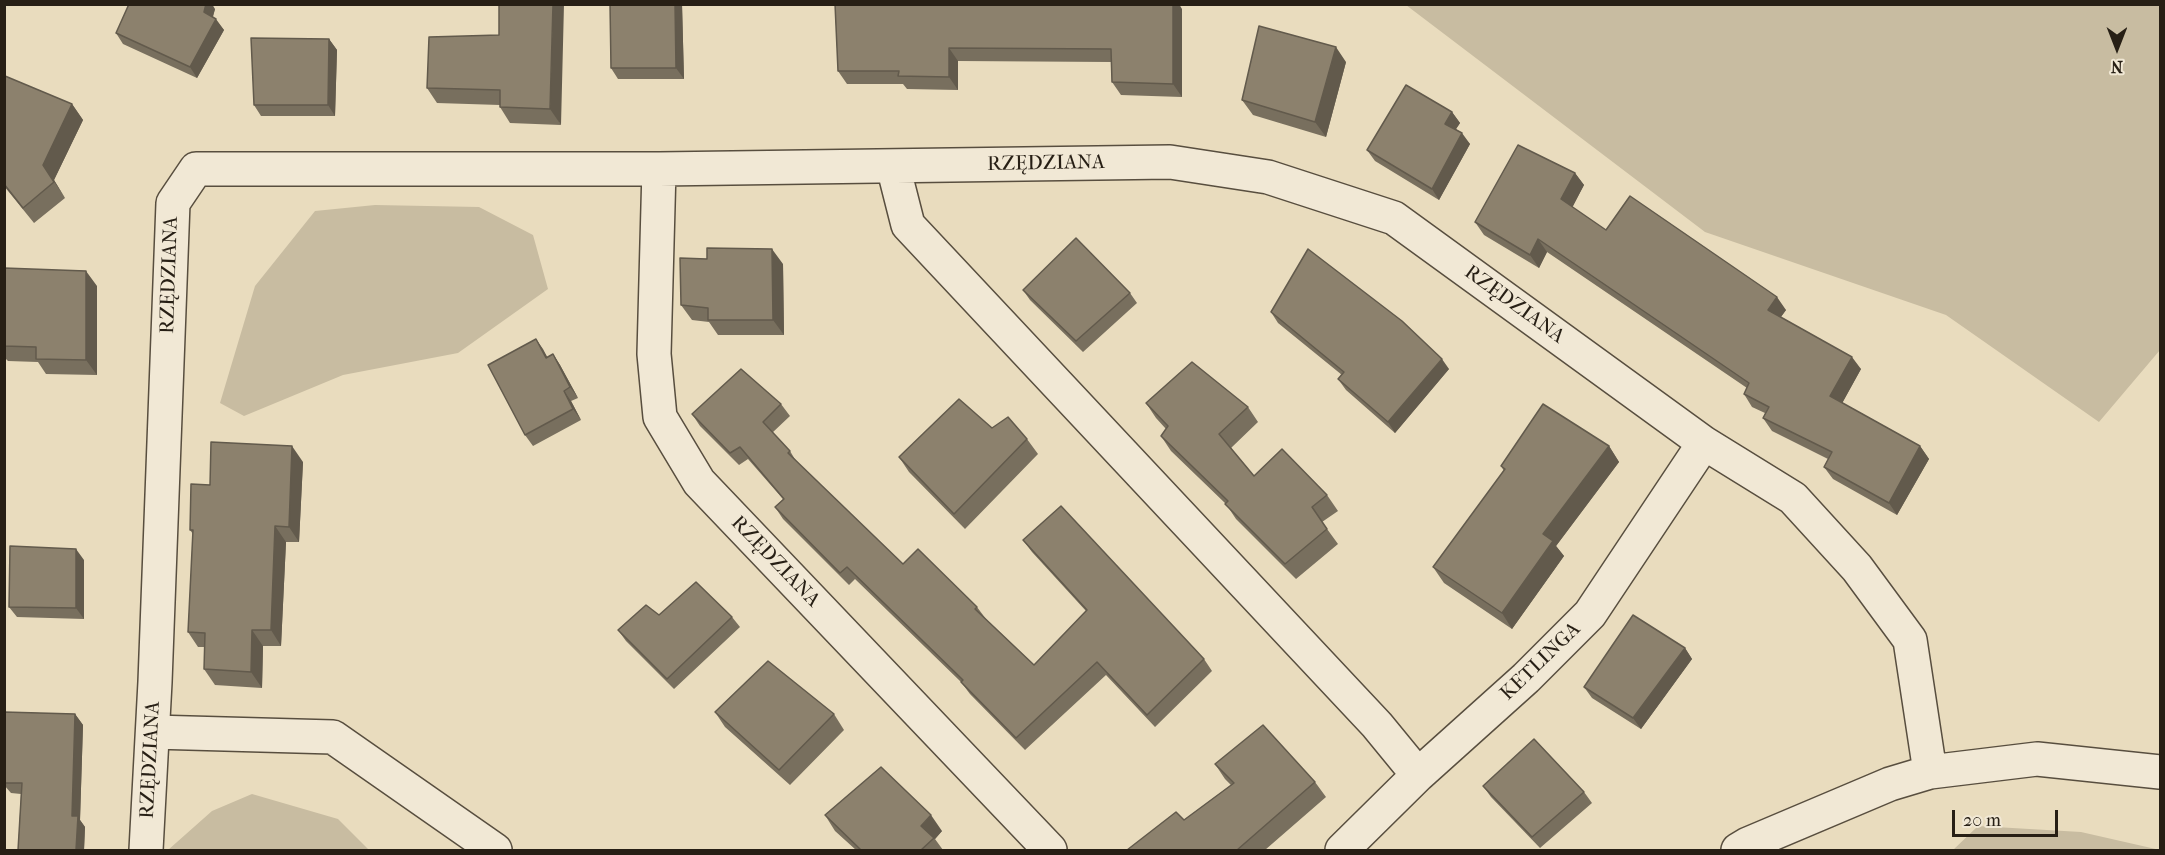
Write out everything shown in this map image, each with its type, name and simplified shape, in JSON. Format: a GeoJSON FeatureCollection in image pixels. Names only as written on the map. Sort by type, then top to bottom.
{"type":"FeatureCollection","features":[{"type":"Feature","properties":{"kind":"street","name":"RZĘDZIANA"},"geometry":{"type":"LineString","coordinates":[[146,850],[153,732],[173,203],[196,169],[659,169],[1170,162],[1268,177],[1394,218],[1704,443],[1793,498],[1857,568],[1910,640],[1930,772]]}},
{"type":"Feature","properties":{"kind":"street"},"geometry":{"type":"LineString","coordinates":[[893,166],[908,225],[1377,725],[1418,775]]}},
{"type":"Feature","properties":{"kind":"street","name":"RZĘDZIANA"},"geometry":{"type":"LineString","coordinates":[[659,169],[654,354],[660,417],[699,482],[1050,850]]}},
{"type":"Feature","properties":{"kind":"street","name":"KETLINGA"},"geometry":{"type":"LineString","coordinates":[[1342,850],[1418,775],[1526,678],[1590,614],[1704,443]]}},
{"type":"Feature","properties":{"kind":"street"},"geometry":{"type":"LineString","coordinates":[[153,732],[333,737],[495,850]]}},
{"type":"Feature","properties":{"kind":"street"},"geometry":{"type":"LineString","coordinates":[[1738,850],[1890,784],[1930,772],[2037,759],[2160,772]]}},
{"type":"Feature","properties":{"kind":"shaded area"},"geometry":{"type":"Polygon","coordinates":[[[1406,5],[2160,5],[2160,350],[2099,422],[1946,315],[1705,232],[1406,5]]]}},
{"type":"Feature","properties":{"kind":"shaded area"},"geometry":{"type":"Polygon","coordinates":[[[375,205],[479,207],[533,235],[548,289],[458,353],[343,375],[244,416],[220,403],[255,286],[315,211],[375,205]]]}},
{"type":"Feature","properties":{"kind":"shaded area"},"geometry":{"type":"Polygon","coordinates":[[[252,794],[338,819],[369,850],[168,850],[212,811],[252,794]]]}},
{"type":"Feature","properties":{"kind":"shaded area"},"geometry":{"type":"Polygon","coordinates":[[[1978,826],[2081,832],[2160,850],[1953,850],[1978,826]]]}},
{"type":"Feature","properties":{"kind":"building"},"geometry":{"type":"Polygon","coordinates":[[[129,4],[206,4],[204,12],[216,19],[190,67],[116,33],[129,4]]]}},
{"type":"Feature","properties":{"kind":"building"},"geometry":{"type":"Polygon","coordinates":[[[499,4],[553,4],[550,109],[500,107],[500,90],[427,88],[429,37],[499,35],[499,4]]]}},
{"type":"Feature","properties":{"kind":"building"},"geometry":{"type":"Polygon","coordinates":[[[610,4],[675,4],[676,68],[611,68],[610,4]]]}},
{"type":"Feature","properties":{"kind":"building"},"geometry":{"type":"Polygon","coordinates":[[[835,4],[1173,4],[1173,84],[1112,82],[1111,49],[949,48],[949,77],[898,76],[899,71],[838,71],[835,4]]]}},
{"type":"Feature","properties":{"kind":"building"},"geometry":{"type":"Polygon","coordinates":[[[1259,26],[1336,47],[1315,122],[1242,100],[1259,26]]]}},
{"type":"Feature","properties":{"kind":"building"},"geometry":{"type":"Polygon","coordinates":[[[251,38],[329,39],[328,105],[254,105],[251,38]]]}},
{"type":"Feature","properties":{"kind":"building"},"geometry":{"type":"Polygon","coordinates":[[[5,76],[72,104],[43,165],[54,182],[23,208],[4,184],[5,76]]]}},
{"type":"Feature","properties":{"kind":"building"},"geometry":{"type":"Polygon","coordinates":[[[1406,85],[1452,112],[1445,124],[1462,133],[1432,189],[1367,150],[1406,85]]]}},
{"type":"Feature","properties":{"kind":"building"},"geometry":{"type":"Polygon","coordinates":[[[1518,145],[1575,173],[1561,199],[1606,230],[1630,196],[1777,297],[1768,310],[1852,357],[1830,396],[1920,446],[1889,503],[1824,467],[1832,452],[1763,418],[1769,407],[1744,394],[1749,383],[1538,239],[1530,255],[1475,222],[1518,145]]]}},
{"type":"Feature","properties":{"kind":"building"},"geometry":{"type":"Polygon","coordinates":[[[1076,238],[1130,293],[1076,341],[1023,290],[1076,238]]]}},
{"type":"Feature","properties":{"kind":"building"},"geometry":{"type":"Polygon","coordinates":[[[707,248],[772,249],[773,320],[708,320],[708,308],[681,305],[680,258],[707,259],[707,248]]]}},
{"type":"Feature","properties":{"kind":"building"},"geometry":{"type":"Polygon","coordinates":[[[1308,249],[1402,321],[1442,359],[1388,422],[1338,379],[1344,372],[1271,312],[1308,249]]]}},
{"type":"Feature","properties":{"kind":"building"},"geometry":{"type":"Polygon","coordinates":[[[4,268],[86,271],[86,360],[36,359],[36,347],[4,346],[4,268]]]}},
{"type":"Feature","properties":{"kind":"building"},"geometry":{"type":"Polygon","coordinates":[[[536,339],[546,358],[553,354],[570,387],[564,391],[573,409],[525,435],[488,365],[536,339]]]}},
{"type":"Feature","properties":{"kind":"building"},"geometry":{"type":"Polygon","coordinates":[[[1192,362],[1248,407],[1219,434],[1254,476],[1282,449],[1327,495],[1312,507],[1327,529],[1285,564],[1225,504],[1228,501],[1161,436],[1168,426],[1146,403],[1192,362]]]}},
{"type":"Feature","properties":{"kind":"building"},"geometry":{"type":"Polygon","coordinates":[[[741,369],[781,404],[763,422],[790,451],[788,453],[903,564],[918,549],[977,607],[975,609],[1034,665],[1087,610],[1023,540],[1061,506],[1204,659],[1147,715],[1097,662],[1016,738],[961,682],[963,680],[847,567],[840,573],[775,507],[784,499],[740,447],[730,453],[692,414],[741,369]]]}},
{"type":"Feature","properties":{"kind":"building"},"geometry":{"type":"Polygon","coordinates":[[[959,399],[992,428],[1008,417],[1027,439],[954,514],[899,457],[959,399]]]}},
{"type":"Feature","properties":{"kind":"building"},"geometry":{"type":"Polygon","coordinates":[[[1543,404],[1609,446],[1543,534],[1553,541],[1502,613],[1433,567],[1505,469],[1501,466],[1543,404]]]}},
{"type":"Feature","properties":{"kind":"building"},"geometry":{"type":"Polygon","coordinates":[[[211,442],[292,446],[289,527],[275,526],[271,630],[252,630],[251,672],[204,669],[205,633],[188,632],[193,530],[190,530],[191,484],[210,485],[211,442]]]}},
{"type":"Feature","properties":{"kind":"building"},"geometry":{"type":"Polygon","coordinates":[[[10,546],[76,549],[76,608],[9,607],[10,546]]]}},
{"type":"Feature","properties":{"kind":"building"},"geometry":{"type":"Polygon","coordinates":[[[696,582],[732,617],[667,679],[618,630],[646,605],[659,615],[696,582]]]}},
{"type":"Feature","properties":{"kind":"building"},"geometry":{"type":"Polygon","coordinates":[[[1633,615],[1685,648],[1633,718],[1584,687],[1633,615]]]}},
{"type":"Feature","properties":{"kind":"building"},"geometry":{"type":"Polygon","coordinates":[[[768,661],[834,714],[779,770],[715,712],[768,661]]]}},
{"type":"Feature","properties":{"kind":"building"},"geometry":{"type":"Polygon","coordinates":[[[4,712],[75,714],[72,816],[78,816],[76,850],[18,850],[22,783],[4,783],[4,712]]]}},
{"type":"Feature","properties":{"kind":"building"},"geometry":{"type":"Polygon","coordinates":[[[1263,725],[1315,782],[1237,850],[1127,850],[1176,812],[1184,820],[1234,783],[1215,764],[1263,725]]]}},
{"type":"Feature","properties":{"kind":"building"},"geometry":{"type":"Polygon","coordinates":[[[1534,739],[1584,792],[1532,837],[1483,786],[1534,739]]]}},
{"type":"Feature","properties":{"kind":"building"},"geometry":{"type":"Polygon","coordinates":[[[881,767],[931,815],[921,826],[934,838],[921,850],[861,850],[825,815],[881,767]]]}}]}
